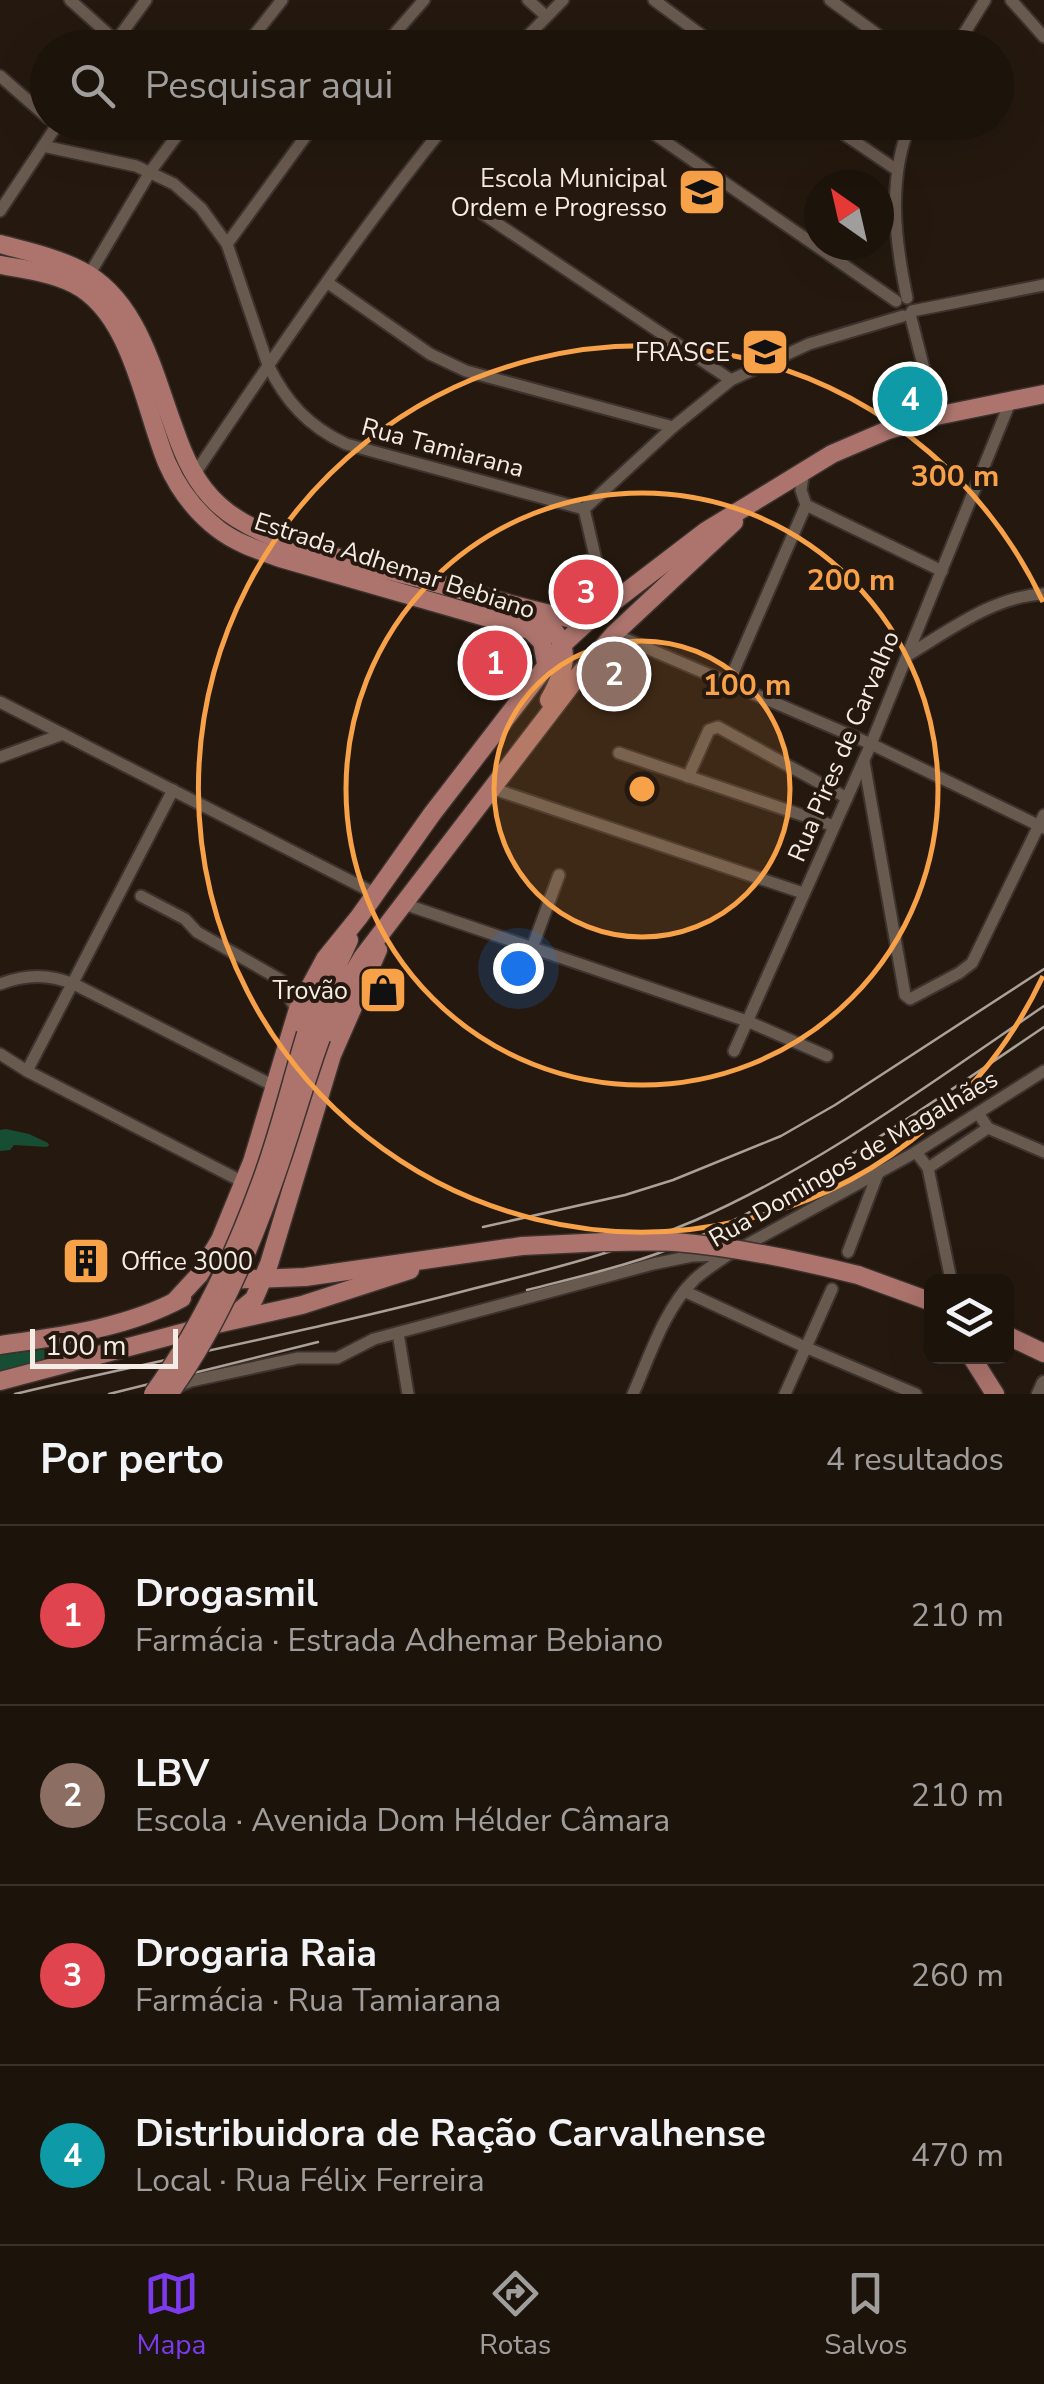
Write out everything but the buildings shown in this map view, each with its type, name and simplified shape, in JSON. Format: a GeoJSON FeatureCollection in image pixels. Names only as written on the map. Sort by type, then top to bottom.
{"type":"FeatureCollection","features":[{"type":"Feature","properties":{"kind":"main road","name":"Estrada Adhemar Bebiano"},"geometry":{"type":"LineString","coordinates":[[0,244],[64,263],[89,275],[119,301],[134,326],[194,475],[210,497],[232,516],[292,544],[587,622]]}},
{"type":"Feature","properties":{"kind":"main road","name":"Estrada Adhemar Bebiano"},"geometry":{"type":"LineString","coordinates":[[0,266],[73,283],[109,314],[127,349],[174,476],[192,504],[220,530],[280,558],[530,630],[542,642],[546,664]]}},
{"type":"Feature","properties":{"kind":"main road"},"geometry":{"type":"LineString","coordinates":[[174,1302],[199,1276],[220,1240],[244,1182],[298,1009],[325,959],[564,644],[706,531],[753,503],[793,486],[804,470],[862,441],[936,416],[1044,394]]}},
{"type":"Feature","properties":{"kind":"main road"},"geometry":{"type":"LineString","coordinates":[[169,1394],[218,1312],[247,1249],[274,1179],[314,1036],[362,958],[511,760],[614,634],[753,503]]}},
{"type":"Feature","properties":{"kind":"main road"},"geometry":{"type":"LineString","coordinates":[[511,760],[556,687],[563,664],[564,644],[550,624],[530,608]]}},
{"type":"Feature","properties":{"kind":"main road"},"geometry":{"type":"LineString","coordinates":[[432,814],[448,814],[457,834]]}},
{"type":"Feature","properties":{"kind":"main road"},"geometry":{"type":"LineString","coordinates":[[157,1394],[214,1292],[238,1238],[359,916]]}},
{"type":"Feature","properties":{"kind":"main road"},"geometry":{"type":"LineString","coordinates":[[216,1324],[254,1298],[263,1278],[332,1056],[390,922]]}},
{"type":"Feature","properties":{"kind":"main road"},"geometry":{"type":"LineString","coordinates":[[220,1240],[229,1258],[242,1263],[256,1262],[276,1240]]}},
{"type":"Feature","properties":{"kind":"main road"},"geometry":{"type":"LineString","coordinates":[[220,1240],[226,1280],[239,1292],[302,1305]]}},
{"type":"Feature","properties":{"kind":"main road"},"geometry":{"type":"LineString","coordinates":[[276,1240],[288,1262],[304,1277]]}},
{"type":"Feature","properties":{"kind":"main road"},"geometry":{"type":"LineString","coordinates":[[0,1345],[82,1333],[140,1316],[226,1280],[304,1277],[566,1243],[673,1242],[762,1253],[858,1275],[924,1300]]}},
{"type":"Feature","properties":{"kind":"main road"},"geometry":{"type":"LineString","coordinates":[[0,1381],[302,1305],[438,1258]]}},
{"type":"Feature","properties":{"kind":"main road"},"geometry":{"type":"LineString","coordinates":[[174,1302],[219,1296],[224,1302],[216,1324]]}},
{"type":"Feature","properties":{"kind":"main road"},"geometry":{"type":"LineString","coordinates":[[0,1333],[82,1333]]}},
{"type":"Feature","properties":{"kind":"main road"},"geometry":{"type":"LineString","coordinates":[[1014,1340],[1044,1353]]}},
{"type":"Feature","properties":{"kind":"main road"},"geometry":{"type":"LineString","coordinates":[[976,1364],[995,1394]]}},
{"type":"Feature","properties":{"kind":"street"},"geometry":{"type":"LineString","coordinates":[[70,0],[99,30]]}},
{"type":"Feature","properties":{"kind":"street"},"geometry":{"type":"LineString","coordinates":[[124,30],[146,0]]}},
{"type":"Feature","properties":{"kind":"street"},"geometry":{"type":"LineString","coordinates":[[258,30],[282,0]]}},
{"type":"Feature","properties":{"kind":"street"},"geometry":{"type":"LineString","coordinates":[[398,30],[424,0]]}},
{"type":"Feature","properties":{"kind":"street"},"geometry":{"type":"LineString","coordinates":[[528,0],[546,16]]}},
{"type":"Feature","properties":{"kind":"street"},"geometry":{"type":"LineString","coordinates":[[535,30],[562,0]]}},
{"type":"Feature","properties":{"kind":"street"},"geometry":{"type":"LineString","coordinates":[[654,0],[695,30]]}},
{"type":"Feature","properties":{"kind":"street"},"geometry":{"type":"LineString","coordinates":[[830,0],[871,30]]}},
{"type":"Feature","properties":{"kind":"street"},"geometry":{"type":"LineString","coordinates":[[966,30],[985,0]]}},
{"type":"Feature","properties":{"kind":"street"},"geometry":{"type":"LineString","coordinates":[[1011,0],[1044,38]]}},
{"type":"Feature","properties":{"kind":"street"},"geometry":{"type":"LineString","coordinates":[[0,76],[30,102]]}},
{"type":"Feature","properties":{"kind":"street"},"geometry":{"type":"LineString","coordinates":[[0,211],[46,140]]}},
{"type":"Feature","properties":{"kind":"street"},"geometry":{"type":"LineString","coordinates":[[89,275],[150,172],[174,140]]}},
{"type":"Feature","properties":{"kind":"street"},"geometry":{"type":"LineString","coordinates":[[226,244],[303,140]]}},
{"type":"Feature","properties":{"kind":"street"},"geometry":{"type":"LineString","coordinates":[[194,475],[268,364],[433,140]]}},
{"type":"Feature","properties":{"kind":"street"},"geometry":{"type":"LineString","coordinates":[[664,140],[902,300],[914,304],[909,314],[936,416]]}},
{"type":"Feature","properties":{"kind":"street"},"geometry":{"type":"LineString","coordinates":[[852,140],[896,170]]}},
{"type":"Feature","properties":{"kind":"street"},"geometry":{"type":"LineString","coordinates":[[902,300],[896,170],[905,140]]}},
{"type":"Feature","properties":{"kind":"street","name":"Rua Tamiarana"},"geometry":{"type":"LineString","coordinates":[[43,146],[123,162],[150,172],[174,184],[201,208],[226,244],[268,364],[288,400],[325,434],[346,444],[584,509]]}},
{"type":"Feature","properties":{"kind":"street"},"geometry":{"type":"LineString","coordinates":[[483,214],[731,380]]}},
{"type":"Feature","properties":{"kind":"street"},"geometry":{"type":"LineString","coordinates":[[328,283],[430,354],[466,371],[673,428]]}},
{"type":"Feature","properties":{"kind":"street"},"geometry":{"type":"LineString","coordinates":[[607,607],[584,509],[731,380],[809,344],[909,314],[1044,286]]}},
{"type":"Feature","properties":{"kind":"street","name":"Rua Pires de Carvalho"},"geometry":{"type":"LineString","coordinates":[[734,1051],[871,744],[1011,400]]}},
{"type":"Feature","properties":{"kind":"street"},"geometry":{"type":"LineString","coordinates":[[793,486],[806,505],[942,572]]}},
{"type":"Feature","properties":{"kind":"street"},"geometry":{"type":"LineString","coordinates":[[730,682],[806,505]]}},
{"type":"Feature","properties":{"kind":"street"},"geometry":{"type":"LineString","coordinates":[[908,655],[984,610],[1008,600],[1044,594]]}},
{"type":"Feature","properties":{"kind":"street"},"geometry":{"type":"LineString","coordinates":[[614,634],[871,744],[1042,823],[972,963],[910,1000],[905,995],[864,760]]}},
{"type":"Feature","properties":{"kind":"street"},"geometry":{"type":"LineString","coordinates":[[0,702],[374,893]]}},
{"type":"Feature","properties":{"kind":"street"},"geometry":{"type":"LineString","coordinates":[[688,777],[709,730],[718,726],[847,798]]}},
{"type":"Feature","properties":{"kind":"street"},"geometry":{"type":"LineString","coordinates":[[0,757],[63,734]]}},
{"type":"Feature","properties":{"kind":"street"},"geometry":{"type":"LineString","coordinates":[[619,753],[834,826]]}},
{"type":"Feature","properties":{"kind":"street"},"geometry":{"type":"LineString","coordinates":[[491,788],[804,893]]}},
{"type":"Feature","properties":{"kind":"street"},"geometry":{"type":"LineString","coordinates":[[27,1071],[173,790]]}},
{"type":"Feature","properties":{"kind":"street"},"geometry":{"type":"LineString","coordinates":[[532,948],[559,875]]}},
{"type":"Feature","properties":{"kind":"street"},"geometry":{"type":"LineString","coordinates":[[141,896],[281,980],[290,1002],[298,1009]]}},
{"type":"Feature","properties":{"kind":"street"},"geometry":{"type":"LineString","coordinates":[[404,904],[747,1021],[827,1056]]}},
{"type":"Feature","properties":{"kind":"street"},"geometry":{"type":"LineString","coordinates":[[0,984],[27,976],[56,977],[274,1086]]}},
{"type":"Feature","properties":{"kind":"street"},"geometry":{"type":"LineString","coordinates":[[0,1054],[244,1182]]}},
{"type":"Feature","properties":{"kind":"street","name":"Rua Domingos de Magalhães"},"geometry":{"type":"LineString","coordinates":[[633,1394],[671,1309],[704,1271],[916,1152],[1044,1071]]}},
{"type":"Feature","properties":{"kind":"street"},"geometry":{"type":"LineString","coordinates":[[978,1113],[988,1128],[1044,1152]]}},
{"type":"Feature","properties":{"kind":"street"},"geometry":{"type":"LineString","coordinates":[[928,1168],[988,1128]]}},
{"type":"Feature","properties":{"kind":"street"},"geometry":{"type":"LineString","coordinates":[[916,1152],[928,1168],[950,1274]]}},
{"type":"Feature","properties":{"kind":"street"},"geometry":{"type":"LineString","coordinates":[[848,1252],[878,1173]]}},
{"type":"Feature","properties":{"kind":"street"},"geometry":{"type":"LineString","coordinates":[[157,1394],[191,1381],[298,1358],[337,1358],[374,1338],[666,1260],[728,1255]]}},
{"type":"Feature","properties":{"kind":"street"},"geometry":{"type":"LineString","coordinates":[[784,1394],[832,1288]]}},
{"type":"Feature","properties":{"kind":"street"},"geometry":{"type":"LineString","coordinates":[[684,1291],[916,1394]]}},
{"type":"Feature","properties":{"kind":"street"},"geometry":{"type":"LineString","coordinates":[[398,1332],[408,1394]]}},
{"type":"Feature","properties":{"kind":"street"},"geometry":{"type":"LineString","coordinates":[[1039,1394],[1044,1382]]}},
{"type":"Feature","properties":{"kind":"green space"},"geometry":{"type":"Polygon","coordinates":[[[0,1130],[29,1134],[49,1145],[14,1145],[10,1150],[0,1151],[0,1130]]]}},
{"type":"Feature","properties":{"kind":"green space"},"geometry":{"type":"Polygon","coordinates":[[[78,1345],[76,1354],[0,1372],[0,1355],[78,1345]]]}},
{"type":"Feature","properties":{"kind":"railway"},"geometry":{"type":"LineString","coordinates":[[483,1227],[625,1195],[781,1136],[1044,969]]}},
{"type":"Feature","properties":{"kind":"railway"},"geometry":{"type":"LineString","coordinates":[[15,1394],[415,1304],[586,1259],[669,1231],[742,1198],[832,1148],[1044,1006]]}},
{"type":"Feature","properties":{"kind":"railway"},"geometry":{"type":"LineString","coordinates":[[527,1290],[649,1256],[736,1219],[871,1142],[1044,1027]]}},
{"type":"Feature","properties":{"kind":"railway"},"geometry":{"type":"LineString","coordinates":[[109,1394],[318,1342]]}},
{"type":"Feature","properties":{"kind":"place","name":"Escola Municipal Ordem e Progresso"},"geometry":{"type":"Point","coordinates":[702,192]}},
{"type":"Feature","properties":{"kind":"place","name":"FRASCE"},"geometry":{"type":"Point","coordinates":[765,352]}},
{"type":"Feature","properties":{"kind":"place","name":"Distribuidora de Ração Carvalhense"},"geometry":{"type":"Point","coordinates":[910,399]}},
{"type":"Feature","properties":{"kind":"place","name":"Drogaria Raia"},"geometry":{"type":"Point","coordinates":[586,592]}},
{"type":"Feature","properties":{"kind":"place","name":"Drogasmil"},"geometry":{"type":"Point","coordinates":[495,663]}},
{"type":"Feature","properties":{"kind":"place","name":"LBV"},"geometry":{"type":"Point","coordinates":[614,674]}},
{"type":"Feature","properties":{"kind":"place","name":"Trovão"},"geometry":{"type":"Point","coordinates":[383,990]}},
{"type":"Feature","properties":{"kind":"place","name":"Office 3000"},"geometry":{"type":"Point","coordinates":[86,1261]}}]}
